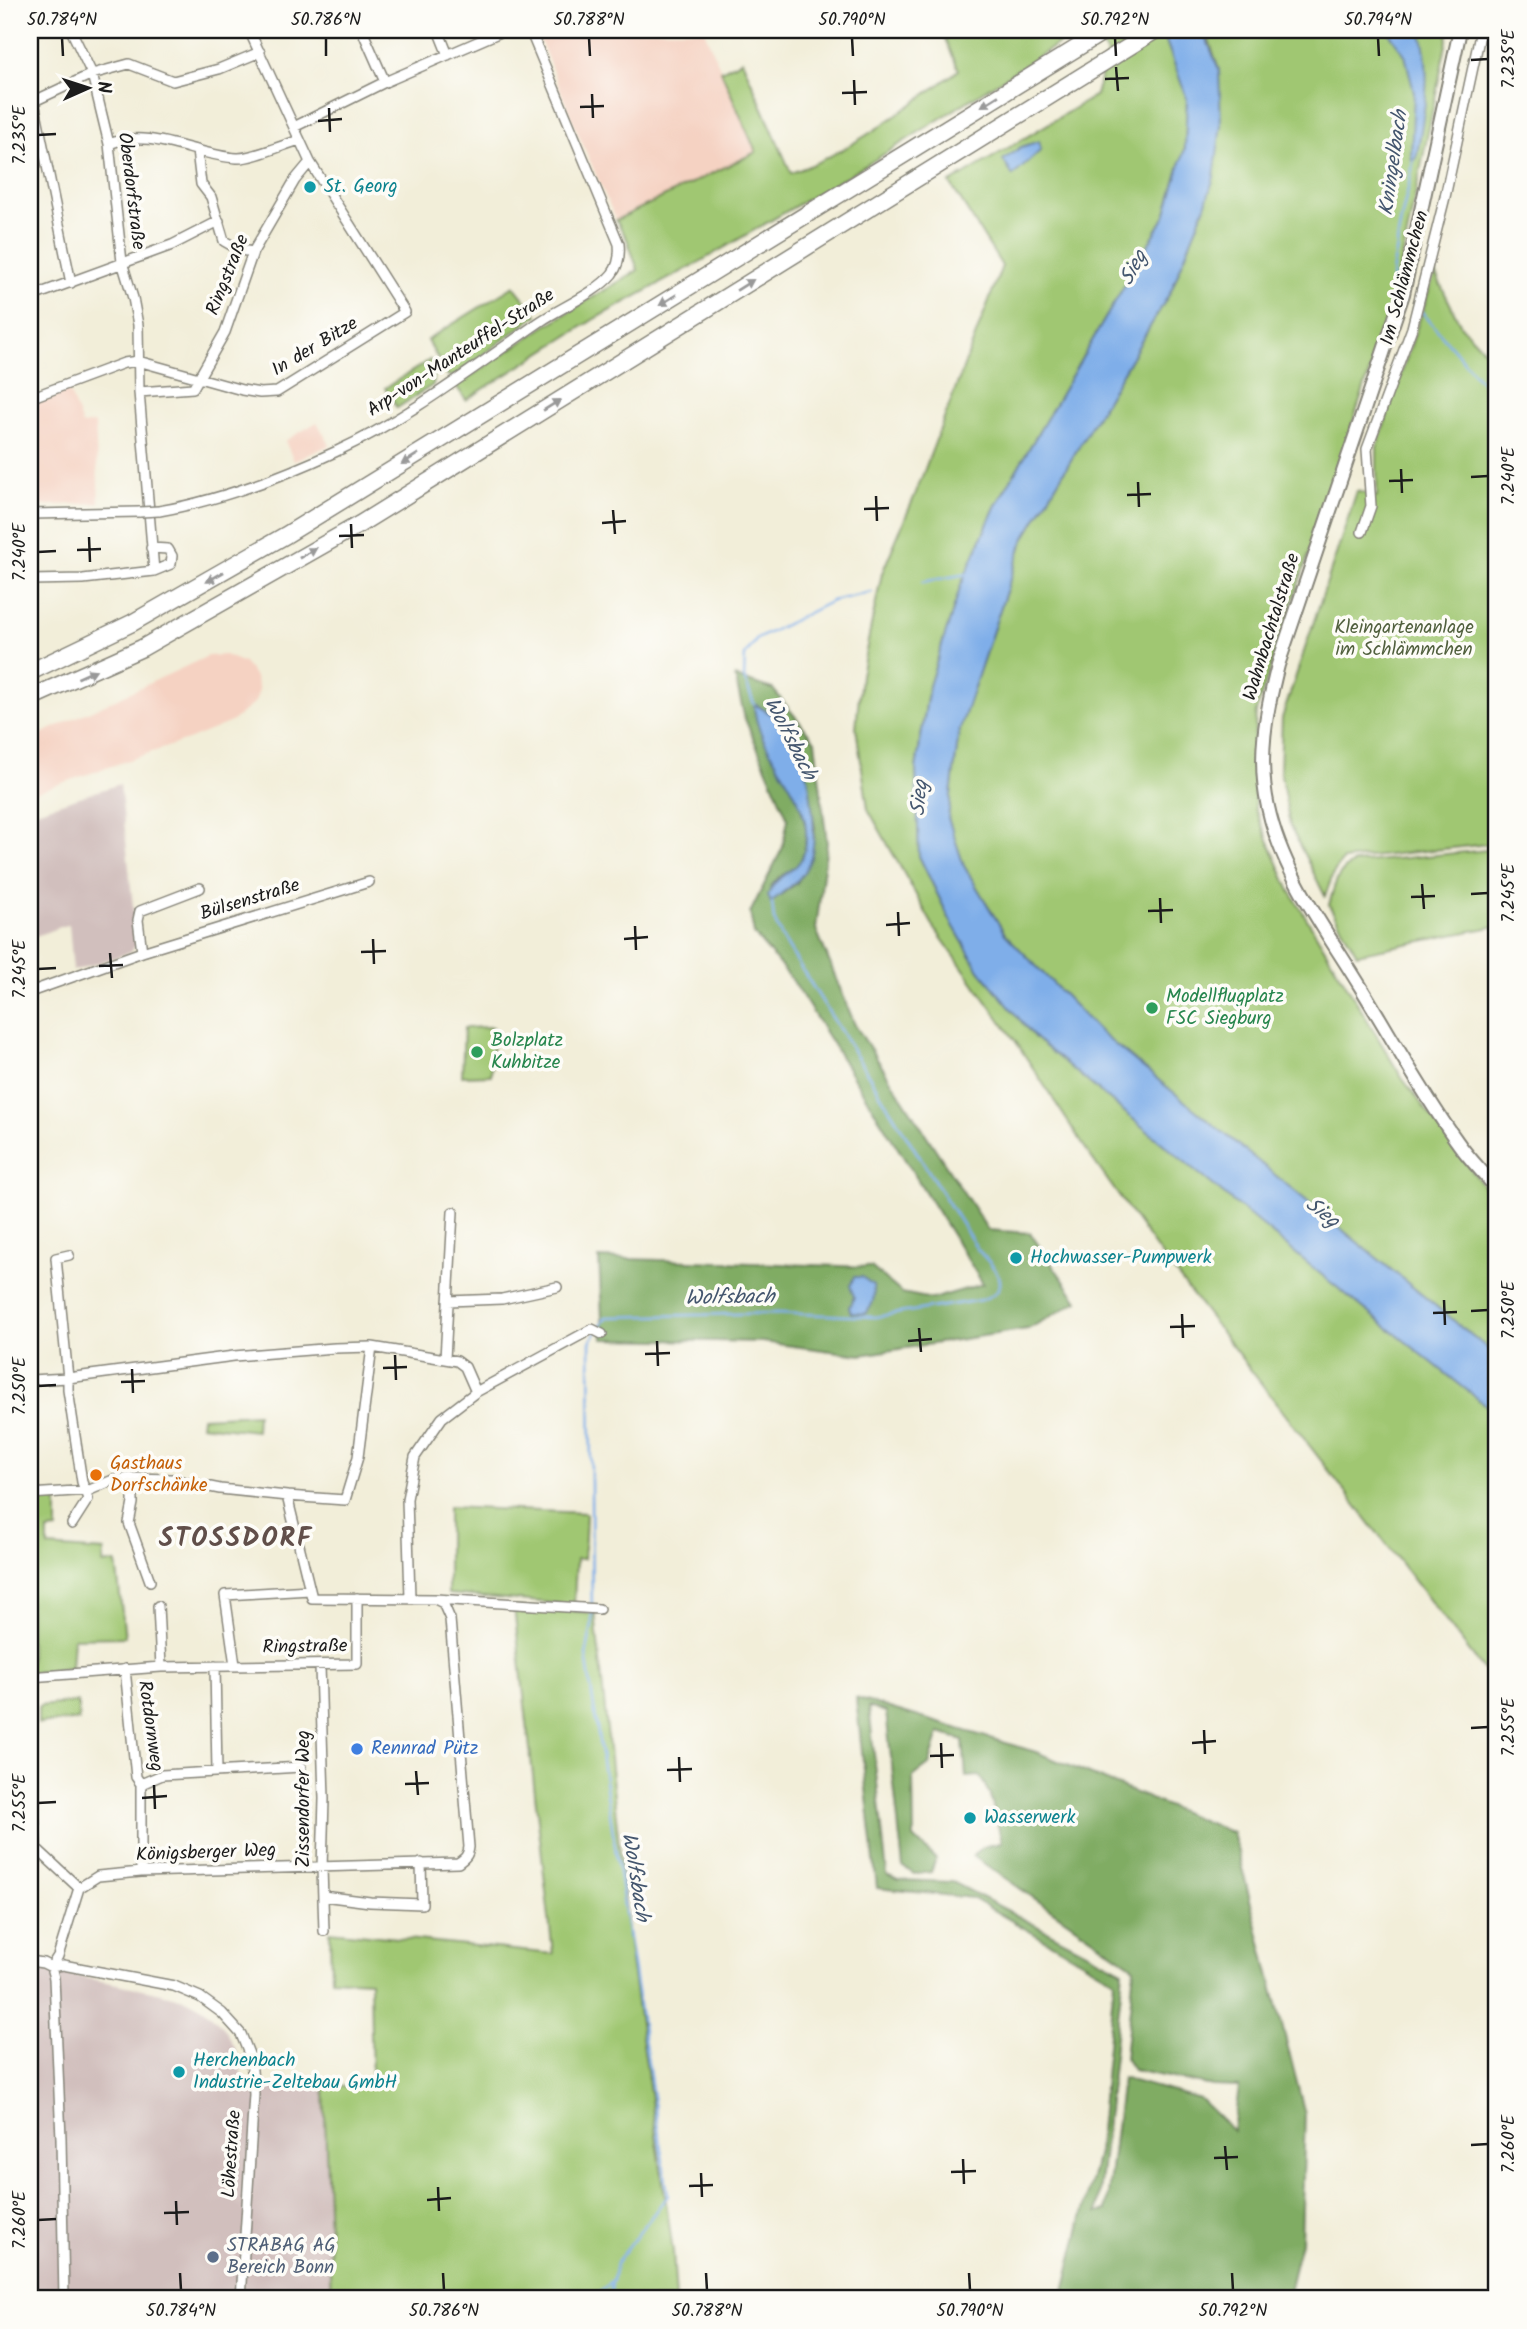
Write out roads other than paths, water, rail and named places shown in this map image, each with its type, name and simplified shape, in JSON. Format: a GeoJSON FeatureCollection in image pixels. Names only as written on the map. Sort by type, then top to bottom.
{"type":"FeatureCollection","features":[{"type":"Feature","properties":{"kind":"highway"},"geometry":{"type":"LineString","coordinates":[[30,672],[132,623],[200,586],[1106,30]]}},
{"type":"Feature","properties":{"kind":"highway"},"geometry":{"type":"LineString","coordinates":[[30,698],[142,648],[360,524],[1156,30]]}},
{"type":"Feature","properties":{"kind":"main road","name":"Wahnbachtalstraße"},"geometry":{"type":"LineString","coordinates":[[1460,30],[1402,294],[1279,665],[1266,713],[1263,754],[1268,807],[1282,850],[1299,886],[1410,1071],[1457,1142],[1497,1189]]}},
{"type":"Feature","properties":{"kind":"street","name":"Oberdorfstraße"},"geometry":{"type":"LineString","coordinates":[[71,30],[92,74],[109,144],[122,262],[138,325],[139,392],[154,571]]}},
{"type":"Feature","properties":{"kind":"street"},"geometry":{"type":"LineString","coordinates":[[249,30],[310,162]]}},
{"type":"Feature","properties":{"kind":"street"},"geometry":{"type":"LineString","coordinates":[[362,30],[385,82]]}},
{"type":"Feature","properties":{"kind":"street"},"geometry":{"type":"LineString","coordinates":[[438,30],[449,55]]}},
{"type":"Feature","properties":{"kind":"street"},"geometry":{"type":"LineString","coordinates":[[294,127],[385,82],[505,30]]}},
{"type":"Feature","properties":{"kind":"street","name":"Arp-von-Manteuffel-Straße"},"geometry":{"type":"LineString","coordinates":[[30,514],[159,511],[199,502],[272,478],[335,452],[382,427],[451,385],[543,320],[605,281],[614,272],[619,244],[530,30]]}},
{"type":"Feature","properties":{"kind":"street","name":"Im Schlämmchen"},"geometry":{"type":"LineString","coordinates":[[1362,532],[1371,506],[1367,449],[1412,328],[1445,197],[1481,30]]}},
{"type":"Feature","properties":{"kind":"street"},"geometry":{"type":"LineString","coordinates":[[71,283],[32,103],[92,74],[129,64],[173,81],[219,69],[260,52]]}},
{"type":"Feature","properties":{"kind":"street"},"geometry":{"type":"LineString","coordinates":[[109,144],[115,141],[150,140],[239,159],[300,140]]}},
{"type":"Feature","properties":{"kind":"street"},"geometry":{"type":"LineString","coordinates":[[197,150],[201,184],[211,197],[224,241],[240,250],[253,252]]}},
{"type":"Feature","properties":{"kind":"street","name":"Ringstraße"},"geometry":{"type":"LineString","coordinates":[[198,377],[225,332],[253,252],[295,180],[310,162]]}},
{"type":"Feature","properties":{"kind":"street","name":"In der Bitze"},"geometry":{"type":"LineString","coordinates":[[198,377],[242,390],[277,392],[405,312],[310,162]]}},
{"type":"Feature","properties":{"kind":"street"},"geometry":{"type":"LineString","coordinates":[[30,297],[172,244],[219,222]]}},
{"type":"Feature","properties":{"kind":"street"},"geometry":{"type":"LineString","coordinates":[[30,398],[124,363],[138,361],[198,377],[193,388],[139,392]]}},
{"type":"Feature","properties":{"kind":"street"},"geometry":{"type":"LineString","coordinates":[[30,580],[83,579],[154,571],[170,564],[172,556],[168,550],[151,548]]}},
{"type":"Feature","properties":{"kind":"street","name":"Bülsenstraße"},"geometry":{"type":"LineString","coordinates":[[30,992],[142,952],[369,882]]}},
{"type":"Feature","properties":{"kind":"street","name":"Bülsenstraße"},"geometry":{"type":"LineString","coordinates":[[142,952],[138,920],[140,911],[200,888]]}},
{"type":"Feature","properties":{"kind":"street"},"geometry":{"type":"LineString","coordinates":[[445,1359],[453,1212]]}},
{"type":"Feature","properties":{"kind":"street"},"geometry":{"type":"LineString","coordinates":[[69,1255],[56,1258],[68,1390],[88,1497],[72,1524]]}},
{"type":"Feature","properties":{"kind":"street"},"geometry":{"type":"LineString","coordinates":[[448,1301],[502,1299],[557,1287]]}},
{"type":"Feature","properties":{"kind":"street"},"geometry":{"type":"LineString","coordinates":[[410,1598],[407,1499],[415,1458],[442,1418],[476,1392],[592,1329],[602,1334]]}},
{"type":"Feature","properties":{"kind":"street"},"geometry":{"type":"LineString","coordinates":[[30,1494],[85,1491],[113,1480],[133,1478],[170,1479],[220,1489],[345,1500],[358,1457],[372,1347]]}},
{"type":"Feature","properties":{"kind":"street"},"geometry":{"type":"LineString","coordinates":[[30,1380],[68,1378],[246,1355],[372,1347],[457,1361],[466,1367],[476,1392]]}},
{"type":"Feature","properties":{"kind":"street"},"geometry":{"type":"LineString","coordinates":[[133,1478],[133,1503],[129,1523],[150,1581]]}},
{"type":"Feature","properties":{"kind":"street"},"geometry":{"type":"LineString","coordinates":[[287,1496],[312,1598],[410,1598],[599,1609]]}},
{"type":"Feature","properties":{"kind":"street"},"geometry":{"type":"LineString","coordinates":[[235,1665],[225,1595],[310,1590]]}},
{"type":"Feature","properties":{"kind":"street","name":"Ringstraße"},"geometry":{"type":"LineString","coordinates":[[30,1677],[161,1667],[320,1667],[357,1664],[356,1598]]}},
{"type":"Feature","properties":{"kind":"street","name":"Königsberger Weg"},"geometry":{"type":"LineString","coordinates":[[79,1888],[98,1876],[141,1872],[458,1863],[468,1854],[450,1619],[443,1603],[435,1599]]}},
{"type":"Feature","properties":{"kind":"street"},"geometry":{"type":"LineString","coordinates":[[158,1606],[161,1667]]}},
{"type":"Feature","properties":{"kind":"street"},"geometry":{"type":"LineString","coordinates":[[215,1666],[217,1772]]}},
{"type":"Feature","properties":{"kind":"street","name":"Zissendorfer Weg"},"geometry":{"type":"LineString","coordinates":[[320,1667],[324,1931]]}},
{"type":"Feature","properties":{"kind":"street","name":"Rotdornweg"},"geometry":{"type":"LineString","coordinates":[[125,1669],[136,1777],[141,1784],[141,1872]]}},
{"type":"Feature","properties":{"kind":"street"},"geometry":{"type":"LineString","coordinates":[[30,1752],[36,1848],[79,1888],[58,1956],[51,1967],[54,1978],[60,2106],[64,2299]]}},
{"type":"Feature","properties":{"kind":"street"},"geometry":{"type":"LineString","coordinates":[[141,1784],[162,1775],[301,1767]]}},
{"type":"Feature","properties":{"kind":"street"},"geometry":{"type":"LineString","coordinates":[[323,1896],[370,1902],[422,1904],[421,1863]]}},
{"type":"Feature","properties":{"kind":"street","name":"Löhestraße"},"geometry":{"type":"LineString","coordinates":[[30,1961],[51,1967],[64,1965],[174,1986],[200,1997],[222,2013],[241,2034],[251,2059],[254,2094],[241,2299]]}},
{"type":"Feature","properties":{"kind":"water","name":"Sieg"},"geometry":{"type":"Polygon","coordinates":[[[1159,30],[1203,30],[1219,70],[1221,125],[1214,177],[1171,291],[1023,541],[959,732],[948,818],[964,866],[1005,934],[1102,1034],[1497,1356],[1497,1414],[1328,1280],[1035,1038],[979,970],[950,920],[919,856],[916,769],[929,686],[961,585],[995,507],[1165,216],[1185,148],[1187,99],[1166,41],[1159,30]]]}},
{"type":"Feature","properties":{"kind":"water"},"geometry":{"type":"Polygon","coordinates":[[[1387,30],[1420,30],[1424,45],[1426,92],[1417,155],[1413,163],[1414,92],[1405,55],[1387,30]]]}},
{"type":"Feature","properties":{"kind":"water"},"geometry":{"type":"Polygon","coordinates":[[[1039,141],[1041,150],[1013,176],[1003,160],[1021,147],[1039,141]]]}},
{"type":"Feature","properties":{"kind":"water"},"geometry":{"type":"Polygon","coordinates":[[[754,704],[778,720],[797,743],[805,767],[813,819],[813,849],[806,868],[797,880],[771,903],[768,896],[771,888],[801,860],[806,832],[803,813],[795,795],[757,724],[754,704]]]}},
{"type":"Feature","properties":{"kind":"water"},"geometry":{"type":"Polygon","coordinates":[[[854,1277],[862,1277],[873,1285],[873,1301],[865,1314],[851,1313],[849,1307],[854,1297],[850,1286],[854,1277]]]}},
{"type":"Feature","properties":{"kind":"waterway","name":"Kningelbach"},"geometry":{"type":"LineString","coordinates":[[1393,283],[1398,235],[1413,161]]}},
{"type":"Feature","properties":{"kind":"waterway","name":"Kningelbach"},"geometry":{"type":"LineString","coordinates":[[1422,312],[1497,397]]}},
{"type":"Feature","properties":{"kind":"waterway","name":"Wolfsbach"},"geometry":{"type":"LineString","coordinates":[[922,582],[967,574]]}},
{"type":"Feature","properties":{"kind":"waterway","name":"Wolfsbach"},"geometry":{"type":"LineString","coordinates":[[754,704],[744,678],[745,655],[757,639],[832,601],[872,592]]}},
{"type":"Feature","properties":{"kind":"waterway","name":"Wolfsbach"},"geometry":{"type":"LineString","coordinates":[[590,2299],[613,2281],[616,2263],[668,2195],[586,1655],[592,1625],[590,1342],[606,1317],[777,1313],[875,1317],[981,1300],[998,1290],[1000,1283],[995,1270],[978,1250],[783,939],[774,920],[772,903]]}},
{"type":"Feature","properties":{"kind":"waterway"},"geometry":{"type":"LineString","coordinates":[[610,2299],[612,2282]]}},
{"type":"Feature","properties":{"kind":"place","name":"St. Georg"},"geometry":{"type":"Point","coordinates":[310,187]}},
{"type":"Feature","properties":{"kind":"place","name":"Modellflugplatz FSC Siegburg"},"geometry":{"type":"Point","coordinates":[1152,1008]}},
{"type":"Feature","properties":{"kind":"place","name":"Bolzplatz Kuhbitze"},"geometry":{"type":"Point","coordinates":[477,1052]}},
{"type":"Feature","properties":{"kind":"place","name":"Hochwasser-Pumpwerk"},"geometry":{"type":"Point","coordinates":[1016,1258]}},
{"type":"Feature","properties":{"kind":"place","name":"Gasthaus Dorfschänke"},"geometry":{"type":"Point","coordinates":[96,1475]}},
{"type":"Feature","properties":{"kind":"place","name":"Rennrad Pütz"},"geometry":{"type":"Point","coordinates":[357,1749]}},
{"type":"Feature","properties":{"kind":"place","name":"Wasserwerk"},"geometry":{"type":"Point","coordinates":[970,1818]}},
{"type":"Feature","properties":{"kind":"place","name":"Herchenbach Industrie-Zeltebau GmbH"},"geometry":{"type":"Point","coordinates":[179,2072]}},
{"type":"Feature","properties":{"kind":"place","name":"STRABAG AG Bereich Bonn"},"geometry":{"type":"Point","coordinates":[213,2257]}},
{"type":"Feature","properties":{"kind":"district","name":"STOSSDORF"},"geometry":{"type":"Point","coordinates":[236,1539]}},
{"type":"Feature","properties":{"kind":"park label","name":"Kleingartenanlage im Schlämmchen"},"geometry":{"type":"Point","coordinates":[1404,639]}}]}
